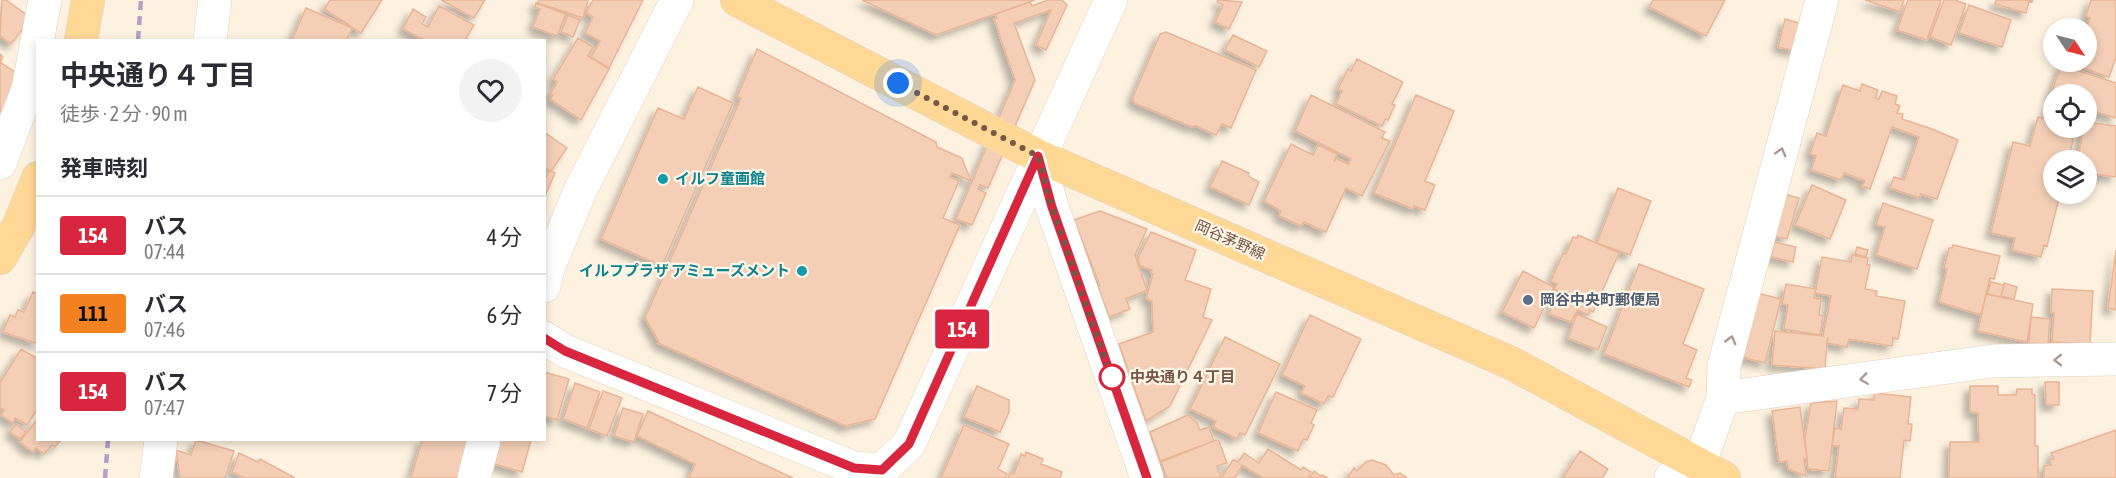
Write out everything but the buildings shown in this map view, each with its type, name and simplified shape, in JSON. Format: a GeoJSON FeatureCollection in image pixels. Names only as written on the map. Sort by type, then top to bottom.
{"type":"FeatureCollection","features":[{"type":"Feature","properties":{"kind":"main road"},"geometry":{"type":"LineString","coordinates":[[81,39],[88,0]]}},
{"type":"Feature","properties":{"kind":"main road","name":"岡谷茅野線"},"geometry":{"type":"LineString","coordinates":[[737,0],[1038,156],[1511,363],[1700,475]]}},
{"type":"Feature","properties":{"kind":"main road"},"geometry":{"type":"LineString","coordinates":[[0,258],[19,225],[36,182]]}},
{"type":"Feature","properties":{"kind":"street"},"geometry":{"type":"LineString","coordinates":[[38,39],[45,0]]}},
{"type":"Feature","properties":{"kind":"street"},"geometry":{"type":"LineString","coordinates":[[210,39],[216,0]]}},
{"type":"Feature","properties":{"kind":"street"},"geometry":{"type":"LineString","coordinates":[[546,276],[580,191],[677,0]]}},
{"type":"Feature","properties":{"kind":"street"},"geometry":{"type":"LineString","coordinates":[[546,339],[565,351],[854,468],[884,474],[909,444],[1038,156],[1111,0]]}},
{"type":"Feature","properties":{"kind":"street"},"geometry":{"type":"LineString","coordinates":[[1700,475],[1723,398],[1724,366],[1821,0]]}},
{"type":"Feature","properties":{"kind":"street"},"geometry":{"type":"LineString","coordinates":[[36,47],[28,89],[0,164],[36,182]]}},
{"type":"Feature","properties":{"kind":"street"},"geometry":{"type":"LineString","coordinates":[[1038,156],[1052,207],[1147,478]]}},
{"type":"Feature","properties":{"kind":"street"},"geometry":{"type":"LineString","coordinates":[[1723,398],[1993,361],[2116,359]]}},
{"type":"Feature","properties":{"kind":"street"},"geometry":{"type":"LineString","coordinates":[[156,478],[161,441]]}},
{"type":"Feature","properties":{"kind":"street"},"geometry":{"type":"LineString","coordinates":[[474,478],[484,441]]}},
{"type":"Feature","properties":{"kind":"railway"},"geometry":{"type":"LineString","coordinates":[[138,39],[141,0]]}},
{"type":"Feature","properties":{"kind":"railway"},"geometry":{"type":"LineString","coordinates":[[105,478],[108,441]]}},
{"type":"Feature","properties":{"kind":"bus line","name":"154"},"geometry":{"type":"LineString","coordinates":[[546,339],[565,351],[854,468],[882,470],[909,444],[1010,223],[1038,156],[1052,207],[1147,478]]}},
{"type":"Feature","properties":{"kind":"place","name":"イルフ童画館"},"geometry":{"type":"Point","coordinates":[663,179]}},
{"type":"Feature","properties":{"kind":"place","name":"イルフプラザ アミューズメント"},"geometry":{"type":"Point","coordinates":[802,271]}},
{"type":"Feature","properties":{"kind":"place","name":"岡谷中央町郵便局"},"geometry":{"type":"Point","coordinates":[1528,300]}},
{"type":"Feature","properties":{"kind":"place","name":"中央通り４丁目"},"geometry":{"type":"Point","coordinates":[1112,377]}},
{"type":"Feature","properties":{"kind":"route"},"geometry":{"type":"LineString","coordinates":[[898,83],[1038,156],[1052,207],[1115,388],[1112,377]]}}]}
